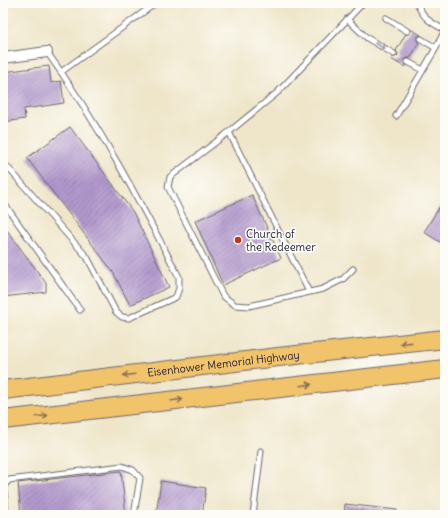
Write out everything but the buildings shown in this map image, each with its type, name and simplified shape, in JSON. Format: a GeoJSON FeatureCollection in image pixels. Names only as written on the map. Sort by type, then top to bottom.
{"type":"FeatureCollection","features":[{"type":"Feature","properties":{"kind":"highway","name":"Eisenhower Memorial Highway"},"geometry":{"type":"LineString","coordinates":[[3,390],[445,339]]}},
{"type":"Feature","properties":{"kind":"highway"},"geometry":{"type":"LineString","coordinates":[[3,420],[445,369]]}},
{"type":"Feature","properties":{"kind":"street"},"geometry":{"type":"LineString","coordinates":[[3,58],[46,52]]}},
{"type":"Feature","properties":{"kind":"lane"},"geometry":{"type":"LineString","coordinates":[[61,72],[156,3]]}},
{"type":"Feature","properties":{"kind":"lane"},"geometry":{"type":"LineString","coordinates":[[354,269],[343,279],[322,289],[250,306],[236,305],[223,296],[168,187],[170,177],[278,92],[363,3]]}},
{"type":"Feature","properties":{"kind":"lane"},"geometry":{"type":"LineString","coordinates":[[396,116],[445,30],[430,22],[420,11],[417,3]]}},
{"type":"Feature","properties":{"kind":"lane"},"geometry":{"type":"LineString","coordinates":[[386,18],[407,31]]}},
{"type":"Feature","properties":{"kind":"lane"},"geometry":{"type":"LineString","coordinates":[[347,19],[367,38],[394,54]]}},
{"type":"Feature","properties":{"kind":"lane"},"geometry":{"type":"LineString","coordinates":[[421,39],[436,48]]}},
{"type":"Feature","properties":{"kind":"lane"},"geometry":{"type":"LineString","coordinates":[[3,162],[87,257],[116,312],[122,317],[129,318],[176,297],[179,288],[179,277],[150,221],[102,134],[46,52]]}},
{"type":"Feature","properties":{"kind":"lane"},"geometry":{"type":"LineString","coordinates":[[408,62],[423,70]]}},
{"type":"Feature","properties":{"kind":"lane"},"geometry":{"type":"LineString","coordinates":[[229,132],[309,292]]}},
{"type":"Feature","properties":{"kind":"lane"},"geometry":{"type":"LineString","coordinates":[[3,202],[80,310]]}},
{"type":"Feature","properties":{"kind":"lane"},"geometry":{"type":"LineString","coordinates":[[253,515],[261,451]]}},
{"type":"Feature","properties":{"kind":"lane"},"geometry":{"type":"LineString","coordinates":[[6,515],[4,486],[9,480],[122,466],[133,470],[140,478],[134,515]]}},
{"type":"Feature","properties":{"kind":"place","name":"Church of the Redeemer"},"geometry":{"type":"Point","coordinates":[238,240]}}]}
